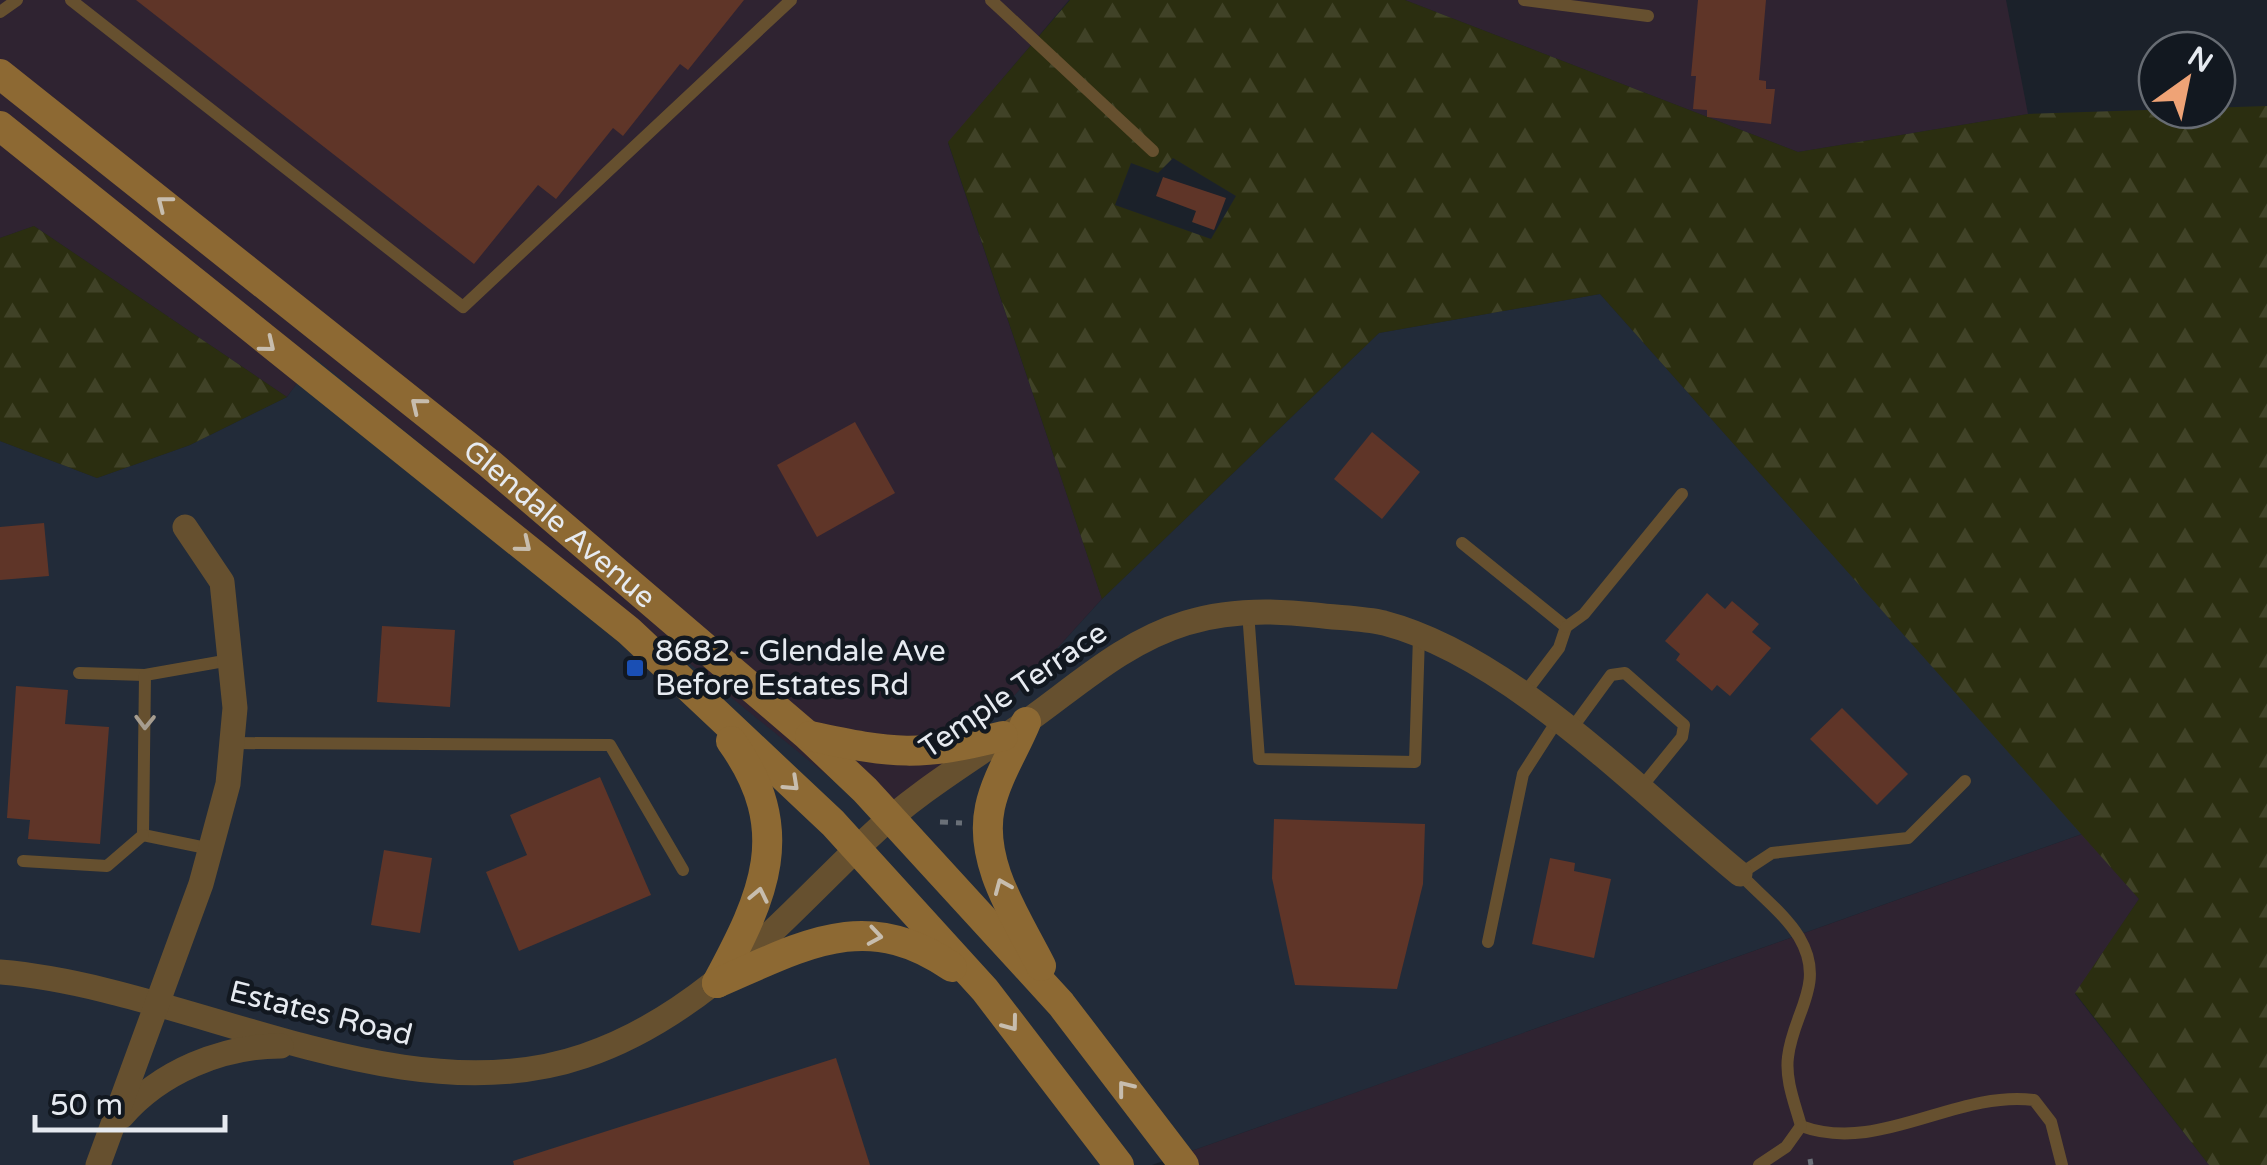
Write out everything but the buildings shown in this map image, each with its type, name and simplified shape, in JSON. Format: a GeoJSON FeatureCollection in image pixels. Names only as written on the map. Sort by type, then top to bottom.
{"type":"FeatureCollection","features":[{"type":"Feature","properties":{"kind":"main road","name":"Glendale Avenue"},"geometry":{"type":"LineString","coordinates":[[0,74],[435,418],[807,735],[890,816],[1060,1004],[1184,1165]]}},
{"type":"Feature","properties":{"kind":"main road","name":"Glendale Avenue"},"geometry":{"type":"LineString","coordinates":[[0,126],[600,607],[704,703],[856,849],[985,990],[1119,1165]]}},
{"type":"Feature","properties":{"kind":"main road"},"geometry":{"type":"LineString","coordinates":[[704,703],[742,757],[763,797],[768,850],[756,911],[717,982]]}},
{"type":"Feature","properties":{"kind":"main road"},"geometry":{"type":"LineString","coordinates":[[807,735],[884,752],[937,752],[1015,729]]}},
{"type":"Feature","properties":{"kind":"main road"},"geometry":{"type":"LineString","coordinates":[[1015,729],[990,805],[987,831],[997,878],[1060,1004]]}},
{"type":"Feature","properties":{"kind":"main road"},"geometry":{"type":"LineString","coordinates":[[717,982],[805,945],[852,933],[908,942],[985,990]]}},
{"type":"Feature","properties":{"kind":"street"},"geometry":{"type":"LineString","coordinates":[[98,1165],[211,849],[228,784],[235,708],[222,582],[184,527]]}},
{"type":"Feature","properties":{"kind":"street","name":"Temple Terrace"},"geometry":{"type":"LineString","coordinates":[[856,849],[890,816],[1109,658],[1187,623],[1248,612],[1382,623],[1492,671],[1740,874]]}},
{"type":"Feature","properties":{"kind":"street","name":"Estates Road"},"geometry":{"type":"LineString","coordinates":[[0,972],[158,1004],[407,1071],[518,1069],[582,1057],[665,1020],[717,982],[856,849]]}},
{"type":"Feature","properties":{"kind":"street"},"geometry":{"type":"LineString","coordinates":[[112,1127],[144,1090],[195,1065],[238,1049],[308,1046]]}},
{"type":"Feature","properties":{"kind":"lane"},"geometry":{"type":"LineString","coordinates":[[0,12],[16,0]]}},
{"type":"Feature","properties":{"kind":"lane"},"geometry":{"type":"LineString","coordinates":[[70,0],[463,307],[791,0]]}},
{"type":"Feature","properties":{"kind":"lane"},"geometry":{"type":"LineString","coordinates":[[992,0],[1153,151]]}},
{"type":"Feature","properties":{"kind":"lane"},"geometry":{"type":"LineString","coordinates":[[1524,0],[1648,16]]}},
{"type":"Feature","properties":{"kind":"lane"},"geometry":{"type":"LineString","coordinates":[[1524,694],[1558,648],[1566,627],[1584,614],[1682,494]]}},
{"type":"Feature","properties":{"kind":"lane"},"geometry":{"type":"LineString","coordinates":[[1462,543],[1566,627]]}},
{"type":"Feature","properties":{"kind":"lane"},"geometry":{"type":"LineString","coordinates":[[1248,612],[1259,759],[1415,762],[1419,636]]}},
{"type":"Feature","properties":{"kind":"lane"},"geometry":{"type":"LineString","coordinates":[[79,673],[146,676],[230,660]]}},
{"type":"Feature","properties":{"kind":"lane"},"geometry":{"type":"LineString","coordinates":[[1488,942],[1523,774],[1611,674],[1624,673],[1684,725],[1682,737],[1639,790]]}},
{"type":"Feature","properties":{"kind":"lane"},"geometry":{"type":"LineString","coordinates":[[22,861],[108,866],[142,835],[146,676]]}},
{"type":"Feature","properties":{"kind":"lane"},"geometry":{"type":"LineString","coordinates":[[232,743],[610,745],[683,870]]}},
{"type":"Feature","properties":{"kind":"lane"},"geometry":{"type":"LineString","coordinates":[[1802,1126],[1789,1084],[1788,1056],[1811,994],[1812,971],[1799,937],[1740,874],[1772,852],[1908,838],[1964,781]]}},
{"type":"Feature","properties":{"kind":"lane"},"geometry":{"type":"LineString","coordinates":[[142,835],[211,849]]}},
{"type":"Feature","properties":{"kind":"lane"},"geometry":{"type":"LineString","coordinates":[[1802,1126],[1849,1137],[2006,1097],[2034,1100],[2051,1122],[2062,1165]]}},
{"type":"Feature","properties":{"kind":"lane"},"geometry":{"type":"LineString","coordinates":[[1760,1165],[1786,1147],[1802,1126]]}},
{"type":"Feature","properties":{"kind":"path"},"geometry":{"type":"LineString","coordinates":[[934,817],[940,822],[935,827]]}},
{"type":"Feature","properties":{"kind":"shaded area"},"geometry":{"type":"Polygon","coordinates":[[[0,0],[1069,0],[948,143],[1102,599],[893,830],[315,359],[287,397],[34,226],[0,238],[0,0]]]}},
{"type":"Feature","properties":{"kind":"shaded area"},"geometry":{"type":"Polygon","coordinates":[[[1405,0],[2006,0],[2028,114],[1798,152],[1405,0]]]}},
{"type":"Feature","properties":{"kind":"shaded area"},"geometry":{"type":"Polygon","coordinates":[[[1600,294],[2082,834],[1152,1165],[0,1165],[0,441],[97,478],[190,445],[287,397],[315,358],[893,829],[1102,599],[1379,333],[1600,294]]]}},
{"type":"Feature","properties":{"kind":"shaded area"},"geometry":{"type":"Polygon","coordinates":[[[2082,834],[2139,899],[2075,994],[2209,1165],[1180,1165],[1174,1157],[2082,834]]]}},
{"type":"Feature","properties":{"kind":"green space"},"geometry":{"type":"Polygon","coordinates":[[[1070,0],[1405,0],[1798,152],[2028,114],[2137,110],[2137,130],[2237,130],[2237,107],[2267,106],[2267,1165],[2209,1165],[2075,993],[2139,899],[1600,294],[1379,333],[1102,599],[948,142],[1070,0]],[[1173,158],[1158,173],[1131,163],[1115,205],[1211,239],[1236,196],[1173,158]]]}},
{"type":"Feature","properties":{"kind":"green space"},"geometry":{"type":"Polygon","coordinates":[[[34,226],[287,397],[190,445],[97,478],[0,441],[0,238],[34,226]]]}},
{"type":"Feature","properties":{"kind":"place","name":"8682 - Glendale Ave Before Estates Rd"},"geometry":{"type":"Point","coordinates":[635,668]}}]}
